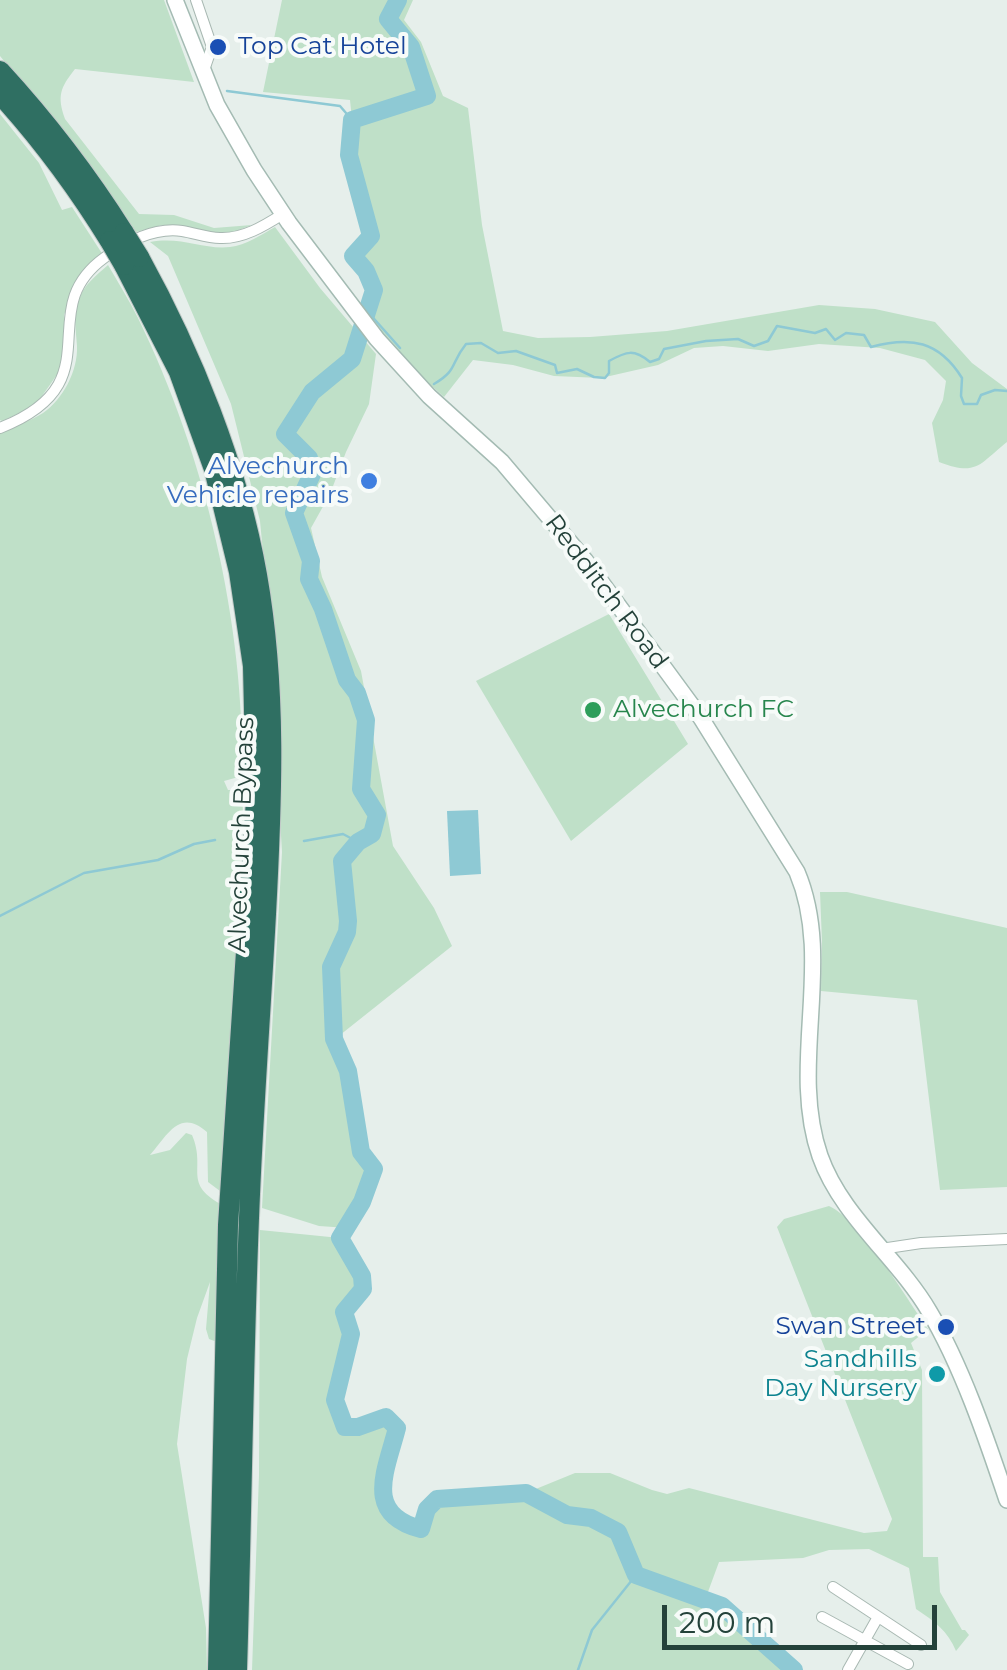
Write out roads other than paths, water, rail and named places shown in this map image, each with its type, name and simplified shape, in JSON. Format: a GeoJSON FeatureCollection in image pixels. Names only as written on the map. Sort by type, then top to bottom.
{"type":"FeatureCollection","features":[{"type":"Feature","properties":{"kind":"highway","name":"Alvechurch Bypass"},"geometry":{"type":"LineString","coordinates":[[0,71],[102,198],[117,237]]}},
{"type":"Feature","properties":{"kind":"highway","name":"Alvechurch Bypass"},"geometry":{"type":"LineString","coordinates":[[0,94],[117,237],[193,365],[230,467],[257,574],[268,664],[272,802],[240,1189],[228,1225],[218,1670]]}},
{"type":"Feature","properties":{"kind":"highway","name":"Alvechurch Bypass"},"geometry":{"type":"LineString","coordinates":[[236,1670],[249,1234],[240,1189]]}},
{"type":"Feature","properties":{"kind":"main road","name":"Redditch Road"},"geometry":{"type":"LineString","coordinates":[[175,0],[218,105],[284,214],[376,339],[430,396],[502,462],[585,560],[700,718],[797,872],[812,926],[809,1088],[815,1138],[821,1160],[839,1192],[881,1249]]}},
{"type":"Feature","properties":{"kind":"main road"},"geometry":{"type":"LineString","coordinates":[[881,1249],[928,1309],[956,1365],[1007,1500]]}},
{"type":"Feature","properties":{"kind":"street"},"geometry":{"type":"LineString","coordinates":[[196,0],[212,46],[203,72]]}},
{"type":"Feature","properties":{"kind":"street"},"geometry":{"type":"LineString","coordinates":[[0,428],[31,414],[52,396],[68,364],[71,304],[82,282],[104,258],[142,236],[158,232],[175,230],[229,238],[284,214]]}},
{"type":"Feature","properties":{"kind":"street"},"geometry":{"type":"LineString","coordinates":[[881,1249],[1007,1239]]}},
{"type":"Feature","properties":{"kind":"street"},"geometry":{"type":"LineString","coordinates":[[832,1587],[921,1644]]}},
{"type":"Feature","properties":{"kind":"street"},"geometry":{"type":"LineString","coordinates":[[822,1617],[908,1664]]}},
{"type":"Feature","properties":{"kind":"street"},"geometry":{"type":"LineString","coordinates":[[848,1670],[878,1617]]}},
{"type":"Feature","properties":{"kind":"water"},"geometry":{"type":"Polygon","coordinates":[[[478,810],[481,874],[450,876],[447,811],[478,810]]]}},
{"type":"Feature","properties":{"kind":"waterway"},"geometry":{"type":"LineString","coordinates":[[398,0],[388,19],[411,47],[427,96],[352,120],[349,155],[371,236],[353,256],[366,271],[374,290],[352,359],[312,392],[285,434],[309,458],[312,474],[294,513],[311,561],[309,579],[366,720],[361,789],[377,815],[372,834],[358,842],[342,861],[347,932],[331,967],[334,1039],[348,1071],[361,1152],[374,1169],[362,1202],[340,1238],[362,1276],[363,1289],[344,1312],[351,1334],[335,1400],[345,1427],[358,1427],[386,1417],[397,1428],[383,1489],[391,1513],[403,1522],[421,1529],[427,1509],[437,1499],[526,1493],[567,1515],[591,1518],[618,1532],[636,1575],[722,1606],[794,1670]]}},
{"type":"Feature","properties":{"kind":"waterway"},"geometry":{"type":"LineString","coordinates":[[227,91],[340,106],[352,120]]}},
{"type":"Feature","properties":{"kind":"waterway"},"geometry":{"type":"LineString","coordinates":[[368,312],[400,348]]}},
{"type":"Feature","properties":{"kind":"waterway"},"geometry":{"type":"LineString","coordinates":[[434,384],[450,370],[466,344],[481,343],[498,353],[516,351],[555,365],[557,373],[577,369],[605,378],[609,361],[626,353],[635,353],[650,362],[659,359],[664,349],[706,341],[738,339],[754,346],[768,341],[777,326],[815,333],[826,329],[835,340],[846,333],[864,335],[871,347],[899,342],[923,344],[944,356],[962,378],[964,404],[977,404],[981,395],[995,390],[1007,391]]}},
{"type":"Feature","properties":{"kind":"waterway"},"geometry":{"type":"LineString","coordinates":[[304,841],[343,834],[358,842]]}},
{"type":"Feature","properties":{"kind":"waterway"},"geometry":{"type":"LineString","coordinates":[[0,916],[84,873],[158,860],[194,844],[215,840]]}},
{"type":"Feature","properties":{"kind":"waterway"},"geometry":{"type":"LineString","coordinates":[[578,1670],[592,1630],[636,1575]]}},
{"type":"Feature","properties":{"kind":"place","name":"Top Cat Hotel"},"geometry":{"type":"Point","coordinates":[218,47]}},
{"type":"Feature","properties":{"kind":"place","name":"Alvechurch Vehicle repairs"},"geometry":{"type":"Point","coordinates":[369,481]}},
{"type":"Feature","properties":{"kind":"place","name":"Alvechurch FC"},"geometry":{"type":"Point","coordinates":[593,710]}},
{"type":"Feature","properties":{"kind":"place","name":"Swan Street"},"geometry":{"type":"Point","coordinates":[946,1327]}},
{"type":"Feature","properties":{"kind":"place","name":"Sandhills Day Nursery"},"geometry":{"type":"Point","coordinates":[937,1374]}}]}
